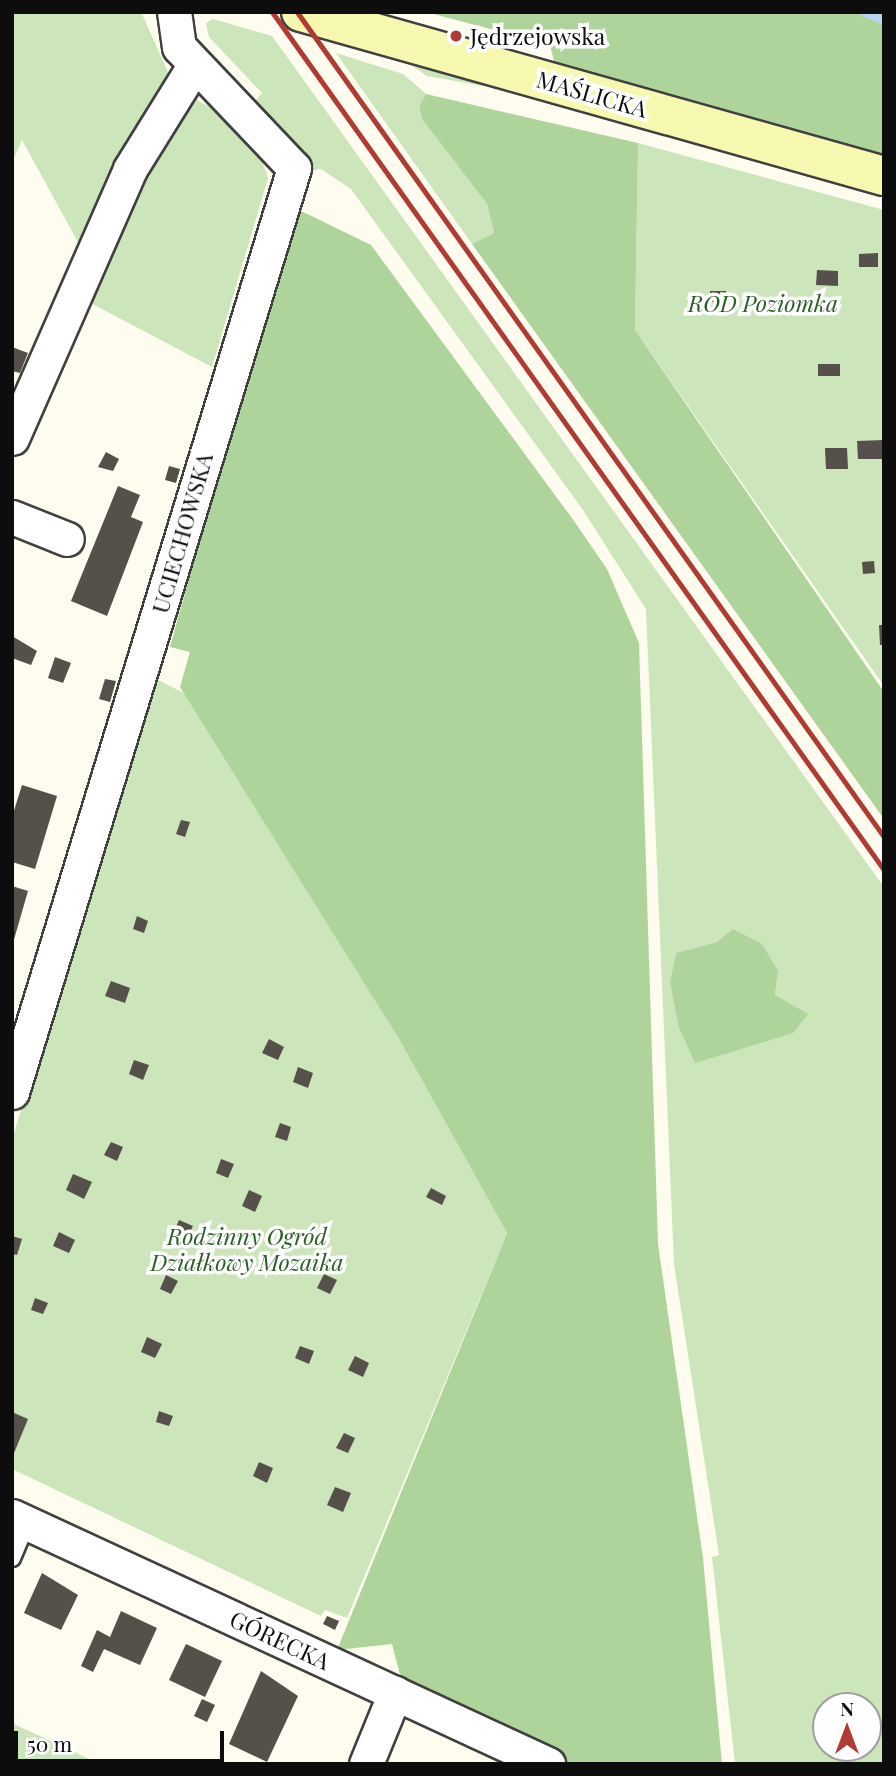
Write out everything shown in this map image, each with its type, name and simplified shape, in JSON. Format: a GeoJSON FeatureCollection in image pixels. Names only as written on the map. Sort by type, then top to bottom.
{"type":"FeatureCollection","features":[{"type":"Feature","properties":{"kind":"street","name":"UCIECHOWSKA"},"geometry":{"type":"LineString","coordinates":[[12,1092],[294,168],[179,47],[174,12]]}},
{"type":"Feature","properties":{"kind":"street","name":"MAŚLICKA"},"geometry":{"type":"LineString","coordinates":[[301,12],[385,25],[884,176]]}},
{"type":"Feature","properties":{"kind":"street"},"geometry":{"type":"LineString","coordinates":[[12,438],[130,169],[195,64]]}},
{"type":"Feature","properties":{"kind":"street"},"geometry":{"type":"LineString","coordinates":[[12,517],[67,539]]}},
{"type":"Feature","properties":{"kind":"street","name":"GÓRECKA"},"geometry":{"type":"LineString","coordinates":[[20,1519],[548,1764]]}},
{"type":"Feature","properties":{"kind":"street"},"geometry":{"type":"LineString","coordinates":[[366,1764],[395,1693]]}},
{"type":"Feature","properties":{"kind":"lane"},"geometry":{"type":"LineString","coordinates":[[12,1558],[20,1519]]}},
{"type":"Feature","properties":{"kind":"green space"},"geometry":{"type":"Polygon","coordinates":[[[12,12],[142,14],[171,79],[103,191],[79,244],[22,140],[12,162],[12,12]]]}},
{"type":"Feature","properties":{"kind":"green space"},"geometry":{"type":"Polygon","coordinates":[[[426,12],[884,12],[884,158],[555,65],[550,45],[426,12]]]}},
{"type":"Feature","properties":{"kind":"green space"},"geometry":{"type":"Polygon","coordinates":[[[213,19],[272,36],[884,887],[884,1764],[735,1764],[712,1557],[719,1555],[674,1264],[646,609],[583,510],[351,189],[321,169],[308,171],[254,102],[262,93],[209,37],[206,23],[213,19]],[[717,942],[676,953],[670,982],[678,1025],[775,995],[778,971],[717,942]]]}},
{"type":"Feature","properties":{"kind":"green space"},"geometry":{"type":"Polygon","coordinates":[[[336,53],[403,74],[426,94],[419,106],[422,119],[487,204],[494,233],[472,244],[336,53]]]}},
{"type":"Feature","properties":{"kind":"green space"},"geometry":{"type":"Polygon","coordinates":[[[414,60],[522,93],[427,76],[411,65],[414,60]]]}},
{"type":"Feature","properties":{"kind":"green space"},"geometry":{"type":"Polygon","coordinates":[[[426,94],[638,143],[635,330],[884,692],[884,819],[472,244],[494,233],[487,204],[422,119],[419,106],[426,94]]]}},
{"type":"Feature","properties":{"kind":"green space"},"geometry":{"type":"Polygon","coordinates":[[[191,97],[210,107],[261,158],[268,178],[212,367],[83,299],[125,194],[191,97]]]}},
{"type":"Feature","properties":{"kind":"green space","name":"ROD Poziomka"},"geometry":{"type":"Polygon","coordinates":[[[638,143],[884,210],[884,686],[635,330],[638,143]]]}},
{"type":"Feature","properties":{"kind":"green space"},"geometry":{"type":"Polygon","coordinates":[[[299,210],[371,245],[607,569],[639,643],[658,1244],[703,1558],[722,1764],[572,1764],[402,1682],[392,1644],[337,1650],[507,1233],[399,1039],[180,687],[190,652],[170,647],[289,219],[299,210]]]}},
{"type":"Feature","properties":{"kind":"green space","name":"Rodzinny Ogród Działkowy Mozaika"},"geometry":{"type":"Polygon","coordinates":[[[152,677],[190,696],[399,1039],[507,1233],[347,1618],[325,1610],[321,1616],[12,1469],[12,1140],[152,677]]]}},
{"type":"Feature","properties":{"kind":"green space"},"geometry":{"type":"Polygon","coordinates":[[[733,929],[762,944],[778,971],[775,995],[808,1014],[793,1033],[695,1063],[678,1025],[670,982],[676,953],[717,942],[733,929]]]}},
{"type":"Feature","properties":{"kind":"green space"},"geometry":{"type":"Polygon","coordinates":[[[12,1723],[100,1764],[12,1764],[12,1723]]]}},
{"type":"Feature","properties":{"kind":"building"},"geometry":{"type":"Polygon","coordinates":[[[878,253],[878,267],[859,267],[859,254],[878,253]]]}},
{"type":"Feature","properties":{"kind":"building"},"geometry":{"type":"Polygon","coordinates":[[[817,270],[838,271],[838,286],[816,285],[817,270]]]}},
{"type":"Feature","properties":{"kind":"building"},"geometry":{"type":"Polygon","coordinates":[[[710,291],[726,291],[726,302],[710,302],[710,291]]]}},
{"type":"Feature","properties":{"kind":"building"},"geometry":{"type":"Polygon","coordinates":[[[12,347],[28,353],[20,373],[12,371],[12,347]]]}},
{"type":"Feature","properties":{"kind":"building"},"geometry":{"type":"Polygon","coordinates":[[[818,364],[840,364],[840,376],[818,376],[818,364]]]}},
{"type":"Feature","properties":{"kind":"building"},"geometry":{"type":"Polygon","coordinates":[[[884,440],[884,459],[858,459],[857,441],[884,440]]]}},
{"type":"Feature","properties":{"kind":"building"},"geometry":{"type":"Polygon","coordinates":[[[825,448],[847,448],[848,469],[826,469],[825,448]]]}},
{"type":"Feature","properties":{"kind":"building"},"geometry":{"type":"Polygon","coordinates":[[[106,452],[119,459],[113,471],[98,467],[106,452]]]}},
{"type":"Feature","properties":{"kind":"building"},"geometry":{"type":"Polygon","coordinates":[[[169,466],[180,469],[176,483],[165,480],[169,466]]]}},
{"type":"Feature","properties":{"kind":"building"},"geometry":{"type":"Polygon","coordinates":[[[118,486],[140,495],[131,517],[143,522],[107,616],[71,601],[118,486]]]}},
{"type":"Feature","properties":{"kind":"building"},"geometry":{"type":"Polygon","coordinates":[[[874,561],[875,573],[863,574],[862,562],[874,561]]]}},
{"type":"Feature","properties":{"kind":"building"},"geometry":{"type":"Polygon","coordinates":[[[879,625],[884,625],[884,645],[880,645],[879,625]]]}},
{"type":"Feature","properties":{"kind":"building"},"geometry":{"type":"Polygon","coordinates":[[[12,636],[37,651],[31,665],[12,658],[12,636]]]}},
{"type":"Feature","properties":{"kind":"building"},"geometry":{"type":"Polygon","coordinates":[[[55,657],[71,663],[63,683],[48,678],[55,657]]]}},
{"type":"Feature","properties":{"kind":"building"},"geometry":{"type":"Polygon","coordinates":[[[105,679],[116,681],[110,702],[99,699],[105,679]]]}},
{"type":"Feature","properties":{"kind":"building"},"geometry":{"type":"Polygon","coordinates":[[[22,785],[57,796],[35,869],[12,862],[12,817],[22,785]]]}},
{"type":"Feature","properties":{"kind":"building"},"geometry":{"type":"Polygon","coordinates":[[[181,820],[190,822],[185,837],[176,834],[181,820]]]}},
{"type":"Feature","properties":{"kind":"building"},"geometry":{"type":"Polygon","coordinates":[[[12,886],[28,891],[13,943],[12,943],[12,886]]]}},
{"type":"Feature","properties":{"kind":"building"},"geometry":{"type":"Polygon","coordinates":[[[137,916],[148,921],[144,933],[133,929],[137,916]]]}},
{"type":"Feature","properties":{"kind":"building"},"geometry":{"type":"Polygon","coordinates":[[[111,981],[130,988],[125,1003],[105,996],[111,981]]]}},
{"type":"Feature","properties":{"kind":"building"},"geometry":{"type":"Polygon","coordinates":[[[269,1039],[284,1047],[278,1060],[262,1053],[269,1039]]]}},
{"type":"Feature","properties":{"kind":"building"},"geometry":{"type":"Polygon","coordinates":[[[134,1060],[149,1065],[143,1080],[129,1074],[134,1060]]]}},
{"type":"Feature","properties":{"kind":"building"},"geometry":{"type":"Polygon","coordinates":[[[298,1067],[313,1073],[308,1088],[293,1082],[298,1067]]]}},
{"type":"Feature","properties":{"kind":"building"},"geometry":{"type":"Polygon","coordinates":[[[280,1123],[291,1127],[287,1141],[275,1137],[280,1123]]]}},
{"type":"Feature","properties":{"kind":"building"},"geometry":{"type":"Polygon","coordinates":[[[111,1142],[123,1147],[117,1161],[104,1155],[111,1142]]]}},
{"type":"Feature","properties":{"kind":"building"},"geometry":{"type":"Polygon","coordinates":[[[221,1159],[234,1164],[228,1178],[216,1173],[221,1159]]]}},
{"type":"Feature","properties":{"kind":"building"},"geometry":{"type":"Polygon","coordinates":[[[73,1174],[92,1182],[84,1199],[66,1190],[73,1174]]]}},
{"type":"Feature","properties":{"kind":"building"},"geometry":{"type":"Polygon","coordinates":[[[431,1188],[446,1196],[442,1205],[426,1197],[431,1188]]]}},
{"type":"Feature","properties":{"kind":"building"},"geometry":{"type":"Polygon","coordinates":[[[249,1190],[262,1196],[255,1212],[242,1206],[249,1190]]]}},
{"type":"Feature","properties":{"kind":"building"},"geometry":{"type":"Polygon","coordinates":[[[179,1220],[193,1226],[187,1238],[174,1232],[179,1220]]]}},
{"type":"Feature","properties":{"kind":"building"},"geometry":{"type":"Polygon","coordinates":[[[59,1232],[75,1240],[69,1253],[53,1246],[59,1232]]]}},
{"type":"Feature","properties":{"kind":"building"},"geometry":{"type":"Polygon","coordinates":[[[12,1236],[22,1239],[17,1255],[12,1254],[12,1236]]]}},
{"type":"Feature","properties":{"kind":"building"},"geometry":{"type":"Polygon","coordinates":[[[324,1274],[337,1280],[330,1294],[317,1288],[324,1274]]]}},
{"type":"Feature","properties":{"kind":"building"},"geometry":{"type":"Polygon","coordinates":[[[166,1275],[178,1281],[171,1294],[160,1289],[166,1275]]]}},
{"type":"Feature","properties":{"kind":"building"},"geometry":{"type":"Polygon","coordinates":[[[35,1298],[48,1303],[43,1314],[31,1310],[35,1298]]]}},
{"type":"Feature","properties":{"kind":"building"},"geometry":{"type":"Polygon","coordinates":[[[147,1337],[162,1344],[155,1358],[141,1352],[147,1337]]]}},
{"type":"Feature","properties":{"kind":"building"},"geometry":{"type":"Polygon","coordinates":[[[300,1346],[314,1351],[309,1364],[295,1358],[300,1346]]]}},
{"type":"Feature","properties":{"kind":"building"},"geometry":{"type":"Polygon","coordinates":[[[355,1356],[369,1363],[363,1377],[348,1370],[355,1356]]]}},
{"type":"Feature","properties":{"kind":"building"},"geometry":{"type":"Polygon","coordinates":[[[159,1411],[173,1416],[169,1426],[156,1422],[159,1411]]]}},
{"type":"Feature","properties":{"kind":"building"},"geometry":{"type":"Polygon","coordinates":[[[12,1412],[28,1419],[12,1458],[12,1412]]]}},
{"type":"Feature","properties":{"kind":"building"},"geometry":{"type":"Polygon","coordinates":[[[344,1433],[355,1438],[348,1453],[336,1448],[344,1433]]]}},
{"type":"Feature","properties":{"kind":"building"},"geometry":{"type":"Polygon","coordinates":[[[259,1462],[273,1468],[267,1483],[253,1476],[259,1462]]]}},
{"type":"Feature","properties":{"kind":"building"},"geometry":{"type":"Polygon","coordinates":[[[335,1487],[351,1493],[343,1512],[327,1505],[335,1487]]]}},
{"type":"Feature","properties":{"kind":"building"},"geometry":{"type":"Polygon","coordinates":[[[42,1573],[78,1595],[61,1630],[24,1613],[42,1573]]]}},
{"type":"Feature","properties":{"kind":"building"},"geometry":{"type":"Polygon","coordinates":[[[121,1611],[157,1628],[140,1665],[104,1649],[93,1672],[81,1666],[97,1630],[110,1637],[121,1611]]]}},
{"type":"Feature","properties":{"kind":"building"},"geometry":{"type":"Polygon","coordinates":[[[327,1616],[339,1621],[335,1630],[323,1624],[327,1616]]]}},
{"type":"Feature","properties":{"kind":"building"},"geometry":{"type":"Polygon","coordinates":[[[186,1644],[222,1661],[205,1697],[169,1680],[186,1644]]]}},
{"type":"Feature","properties":{"kind":"building"},"geometry":{"type":"Polygon","coordinates":[[[261,1671],[298,1696],[267,1762],[229,1744],[261,1671]]]}},
{"type":"Feature","properties":{"kind":"building"},"geometry":{"type":"Polygon","coordinates":[[[202,1699],[215,1705],[207,1722],[194,1716],[202,1699]]]}},
{"type":"Feature","properties":{"kind":"waterway"},"geometry":{"type":"LineString","coordinates":[[865,12],[884,20]]}},
{"type":"Feature","properties":{"kind":"railway"},"geometry":{"type":"LineString","coordinates":[[272,12],[884,870]]}},
{"type":"Feature","properties":{"kind":"railway"},"geometry":{"type":"LineString","coordinates":[[297,12],[884,837]]}},
{"type":"Feature","properties":{"kind":"place","name":"Jędrzejowska"},"geometry":{"type":"Point","coordinates":[456,36]}}]}
